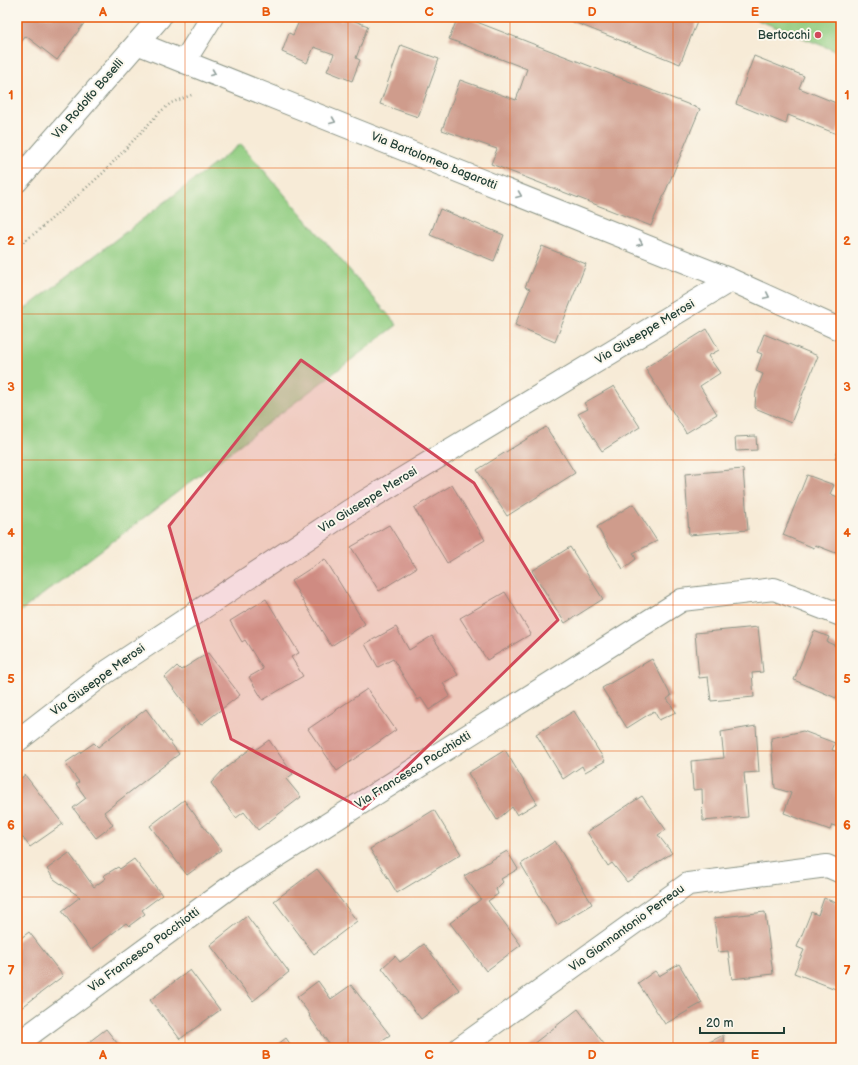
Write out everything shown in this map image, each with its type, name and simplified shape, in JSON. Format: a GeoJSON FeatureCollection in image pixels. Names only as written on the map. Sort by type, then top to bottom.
{"type":"FeatureCollection","features":[{"type":"Feature","properties":{"kind":"street","name":"Via Rodolfo Boselli"},"geometry":{"type":"LineString","coordinates":[[17,181],[160,17]]}},
{"type":"Feature","properties":{"kind":"street"},"geometry":{"type":"LineString","coordinates":[[184,62],[212,17]]}},
{"type":"Feature","properties":{"kind":"street","name":"Via Bartolomeo bagarotti"},"geometry":{"type":"LineString","coordinates":[[137,43],[731,280]]}},
{"type":"Feature","properties":{"kind":"street"},"geometry":{"type":"LineString","coordinates":[[731,280],[841,330]]}},
{"type":"Feature","properties":{"kind":"street","name":"Via Giuseppe Merosi"},"geometry":{"type":"LineString","coordinates":[[17,741],[105,673],[348,511],[731,280]]}},
{"type":"Feature","properties":{"kind":"street","name":"Via Francesco Pacchiotti"},"geometry":{"type":"LineString","coordinates":[[17,1044],[241,879],[682,600],[774,589],[841,615]]}},
{"type":"Feature","properties":{"kind":"street","name":"Via Giannantonio Perreau"},"geometry":{"type":"LineString","coordinates":[[460,1048],[688,884],[826,866],[841,872]]}},
{"type":"Feature","properties":{"kind":"path"},"geometry":{"type":"LineString","coordinates":[[17,247],[39,230],[103,173],[160,112],[171,103],[202,93]]}},
{"type":"Feature","properties":{"kind":"highlighted area"},"geometry":{"type":"Polygon","coordinates":[[[301,360],[474,483],[558,620],[363,809],[231,739],[169,526],[301,360]]]}},
{"type":"Feature","properties":{"kind":"green space","name":"Bertocchi"},"geometry":{"type":"Polygon","coordinates":[[[750,17],[841,17],[841,53],[750,17]]]}},
{"type":"Feature","properties":{"kind":"green space"},"geometry":{"type":"Polygon","coordinates":[[[241,144],[397,325],[17,614],[17,315],[241,144]]]}},
{"type":"Feature","properties":{"kind":"building"},"geometry":{"type":"Polygon","coordinates":[[[17,17],[78,17],[85,22],[57,60],[26,36],[17,47],[17,17]]]}},
{"type":"Feature","properties":{"kind":"building"},"geometry":{"type":"Polygon","coordinates":[[[295,17],[334,17],[342,21],[344,17],[368,26],[356,58],[360,60],[352,81],[327,71],[334,54],[314,47],[307,63],[282,52],[289,33],[293,35],[300,19],[295,17]]]}},
{"type":"Feature","properties":{"kind":"building"},"geometry":{"type":"Polygon","coordinates":[[[458,17],[464,17],[700,109],[651,226],[491,164],[497,149],[442,130],[460,80],[516,100],[527,69],[449,39],[458,17]]]}},
{"type":"Feature","properties":{"kind":"building"},"geometry":{"type":"Polygon","coordinates":[[[561,17],[683,17],[697,22],[680,64],[561,17]]]}},
{"type":"Feature","properties":{"kind":"building"},"geometry":{"type":"Polygon","coordinates":[[[401,45],[439,59],[418,117],[380,104],[401,45]]]}},
{"type":"Feature","properties":{"kind":"building"},"geometry":{"type":"Polygon","coordinates":[[[754,56],[804,76],[799,88],[841,105],[841,121],[837,134],[788,115],[786,124],[736,104],[754,56]]]}},
{"type":"Feature","properties":{"kind":"building"},"geometry":{"type":"Polygon","coordinates":[[[440,209],[504,235],[494,261],[430,235],[440,209]]]}},
{"type":"Feature","properties":{"kind":"building"},"geometry":{"type":"Polygon","coordinates":[[[542,246],[586,264],[555,342],[515,325],[530,289],[525,287],[542,246]]]}},
{"type":"Feature","properties":{"kind":"building"},"geometry":{"type":"Polygon","coordinates":[[[707,329],[719,350],[708,356],[720,373],[700,386],[717,414],[686,433],[645,368],[707,329]]]}},
{"type":"Feature","properties":{"kind":"building"},"geometry":{"type":"Polygon","coordinates":[[[764,334],[818,356],[791,423],[755,408],[756,392],[763,374],[756,371],[762,354],[757,352],[764,334]]]}},
{"type":"Feature","properties":{"kind":"building"},"geometry":{"type":"Polygon","coordinates":[[[614,386],[640,427],[602,451],[578,414],[588,409],[584,403],[614,386]]]}},
{"type":"Feature","properties":{"kind":"building"},"geometry":{"type":"Polygon","coordinates":[[[546,427],[575,473],[507,516],[477,470],[546,427]]]}},
{"type":"Feature","properties":{"kind":"building"},"geometry":{"type":"Polygon","coordinates":[[[756,436],[757,450],[736,451],[735,437],[756,436]]]}},
{"type":"Feature","properties":{"kind":"building"},"geometry":{"type":"Polygon","coordinates":[[[841,444],[841,461],[835,458],[841,444]]]}},
{"type":"Feature","properties":{"kind":"building"},"geometry":{"type":"Polygon","coordinates":[[[743,469],[748,530],[689,535],[685,474],[743,469]]]}},
{"type":"Feature","properties":{"kind":"building"},"geometry":{"type":"Polygon","coordinates":[[[807,475],[834,485],[830,494],[841,498],[841,555],[815,545],[814,548],[783,535],[807,475]]]}},
{"type":"Feature","properties":{"kind":"building"},"geometry":{"type":"Polygon","coordinates":[[[452,485],[485,540],[447,563],[414,508],[452,485]]]}},
{"type":"Feature","properties":{"kind":"building"},"geometry":{"type":"Polygon","coordinates":[[[633,504],[657,541],[633,553],[636,559],[623,569],[597,527],[633,504]]]}},
{"type":"Feature","properties":{"kind":"building"},"geometry":{"type":"Polygon","coordinates":[[[389,525],[416,568],[379,591],[351,547],[389,525]]]}},
{"type":"Feature","properties":{"kind":"building"},"geometry":{"type":"Polygon","coordinates":[[[570,547],[603,599],[565,623],[532,571],[570,547]]]}},
{"type":"Feature","properties":{"kind":"building"},"geometry":{"type":"Polygon","coordinates":[[[325,559],[365,624],[331,646],[291,581],[325,559]]]}},
{"type":"Feature","properties":{"kind":"building"},"geometry":{"type":"Polygon","coordinates":[[[505,592],[531,634],[487,660],[460,618],[505,592]]]}},
{"type":"Feature","properties":{"kind":"building"},"geometry":{"type":"Polygon","coordinates":[[[266,599],[299,653],[291,657],[303,676],[263,700],[249,677],[263,669],[245,640],[242,642],[230,621],[266,599]]]}},
{"type":"Feature","properties":{"kind":"building"},"geometry":{"type":"Polygon","coordinates":[[[396,627],[409,650],[432,636],[458,675],[443,683],[450,696],[429,710],[421,698],[418,700],[393,659],[378,667],[365,644],[396,627]]]}},
{"type":"Feature","properties":{"kind":"building"},"geometry":{"type":"Polygon","coordinates":[[[758,627],[763,672],[752,673],[754,697],[711,701],[708,677],[699,678],[695,633],[758,627]]]}},
{"type":"Feature","properties":{"kind":"building"},"geometry":{"type":"Polygon","coordinates":[[[814,631],[829,637],[827,642],[841,648],[841,686],[836,698],[794,680],[814,631]]]}},
{"type":"Feature","properties":{"kind":"building"},"geometry":{"type":"Polygon","coordinates":[[[208,653],[240,695],[201,725],[165,677],[177,666],[181,670],[208,653]]]}},
{"type":"Feature","properties":{"kind":"building"},"geometry":{"type":"Polygon","coordinates":[[[652,659],[671,696],[667,699],[676,712],[659,720],[654,711],[627,728],[602,688],[652,659]]]}},
{"type":"Feature","properties":{"kind":"building"},"geometry":{"type":"Polygon","coordinates":[[[367,689],[396,730],[337,771],[308,729],[367,689]]]}},
{"type":"Feature","properties":{"kind":"building"},"geometry":{"type":"Polygon","coordinates":[[[146,709],[179,754],[104,812],[113,825],[96,838],[73,808],[86,798],[76,784],[79,782],[65,763],[94,743],[98,747],[146,709]]]}},
{"type":"Feature","properties":{"kind":"building"},"geometry":{"type":"Polygon","coordinates":[[[574,711],[605,761],[585,772],[582,766],[563,779],[536,734],[574,711]]]}},
{"type":"Feature","properties":{"kind":"building"},"geometry":{"type":"Polygon","coordinates":[[[756,726],[759,772],[744,773],[748,817],[703,821],[702,789],[693,790],[691,761],[724,758],[721,732],[756,726]]]}},
{"type":"Feature","properties":{"kind":"building"},"geometry":{"type":"Polygon","coordinates":[[[803,731],[835,743],[832,750],[841,753],[841,828],[832,825],[830,830],[784,813],[791,793],[775,788],[771,738],[803,731]]]}},
{"type":"Feature","properties":{"kind":"building"},"geometry":{"type":"Polygon","coordinates":[[[269,740],[293,774],[286,779],[301,797],[258,830],[244,812],[236,818],[211,783],[223,770],[253,747],[255,750],[269,740]]]}},
{"type":"Feature","properties":{"kind":"building"},"geometry":{"type":"Polygon","coordinates":[[[505,750],[537,803],[517,815],[512,807],[497,820],[468,773],[505,750]]]}},
{"type":"Feature","properties":{"kind":"building"},"geometry":{"type":"Polygon","coordinates":[[[25,775],[63,824],[30,847],[17,830],[17,781],[25,775]]]}},
{"type":"Feature","properties":{"kind":"building"},"geometry":{"type":"Polygon","coordinates":[[[642,796],[666,830],[658,835],[672,853],[627,882],[612,863],[608,866],[587,832],[642,796]]]}},
{"type":"Feature","properties":{"kind":"building"},"geometry":{"type":"Polygon","coordinates":[[[184,800],[221,850],[187,875],[150,826],[184,800]]]}},
{"type":"Feature","properties":{"kind":"building"},"geometry":{"type":"Polygon","coordinates":[[[434,810],[461,854],[397,893],[370,849],[434,810]]]}},
{"type":"Feature","properties":{"kind":"building"},"geometry":{"type":"Polygon","coordinates":[[[555,841],[592,904],[557,925],[521,864],[555,841]]]}},
{"type":"Feature","properties":{"kind":"building"},"geometry":{"type":"Polygon","coordinates":[[[507,851],[518,869],[501,879],[503,882],[496,889],[498,894],[488,901],[521,945],[486,971],[450,923],[481,899],[464,876],[507,851]]]}},
{"type":"Feature","properties":{"kind":"building"},"geometry":{"type":"Polygon","coordinates":[[[69,853],[94,887],[106,878],[103,876],[118,867],[120,869],[134,859],[162,895],[142,910],[145,914],[129,926],[126,923],[91,950],[62,911],[80,897],[54,879],[47,869],[69,853]]]}},
{"type":"Feature","properties":{"kind":"building"},"geometry":{"type":"Polygon","coordinates":[[[317,869],[357,921],[314,954],[274,901],[317,869]]]}},
{"type":"Feature","properties":{"kind":"building"},"geometry":{"type":"Polygon","coordinates":[[[824,898],[841,905],[841,991],[794,973],[804,950],[797,947],[811,912],[818,915],[824,898]]]}},
{"type":"Feature","properties":{"kind":"building"},"geometry":{"type":"Polygon","coordinates":[[[765,912],[773,974],[732,979],[728,951],[718,952],[714,918],[765,912]]]}},
{"type":"Feature","properties":{"kind":"building"},"geometry":{"type":"Polygon","coordinates":[[[247,916],[289,972],[253,1001],[210,945],[247,916]]]}},
{"type":"Feature","properties":{"kind":"building"},"geometry":{"type":"Polygon","coordinates":[[[29,932],[63,976],[21,1008],[17,1002],[17,941],[29,932]]]}},
{"type":"Feature","properties":{"kind":"building"},"geometry":{"type":"Polygon","coordinates":[[[424,944],[459,990],[421,1019],[382,968],[395,956],[400,962],[424,944]]]}},
{"type":"Feature","properties":{"kind":"building"},"geometry":{"type":"Polygon","coordinates":[[[679,964],[702,1003],[665,1024],[638,983],[655,971],[659,976],[679,964]]]}},
{"type":"Feature","properties":{"kind":"building"},"geometry":{"type":"Polygon","coordinates":[[[190,970],[220,1010],[180,1039],[150,1000],[190,970]]]}},
{"type":"Feature","properties":{"kind":"building"},"geometry":{"type":"Polygon","coordinates":[[[318,981],[331,999],[351,985],[390,1035],[370,1048],[332,1048],[297,997],[318,981]]]}},
{"type":"Feature","properties":{"kind":"building"},"geometry":{"type":"Polygon","coordinates":[[[578,1009],[607,1048],[528,1048],[578,1009]]]}},
{"type":"Feature","properties":{"kind":"building"},"geometry":{"type":"Polygon","coordinates":[[[106,1029],[121,1048],[81,1048],[106,1029]]]}},
{"type":"Feature","properties":{"kind":"building"},"geometry":{"type":"Polygon","coordinates":[[[723,1035],[724,1048],[698,1048],[723,1035]]]}},
{"type":"Feature","properties":{"kind":"building"},"geometry":{"type":"Polygon","coordinates":[[[286,1038],[293,1048],[273,1048],[286,1038]]]}},
{"type":"Feature","properties":{"kind":"place","name":"Bertocchi"},"geometry":{"type":"Point","coordinates":[818,35]}}]}
